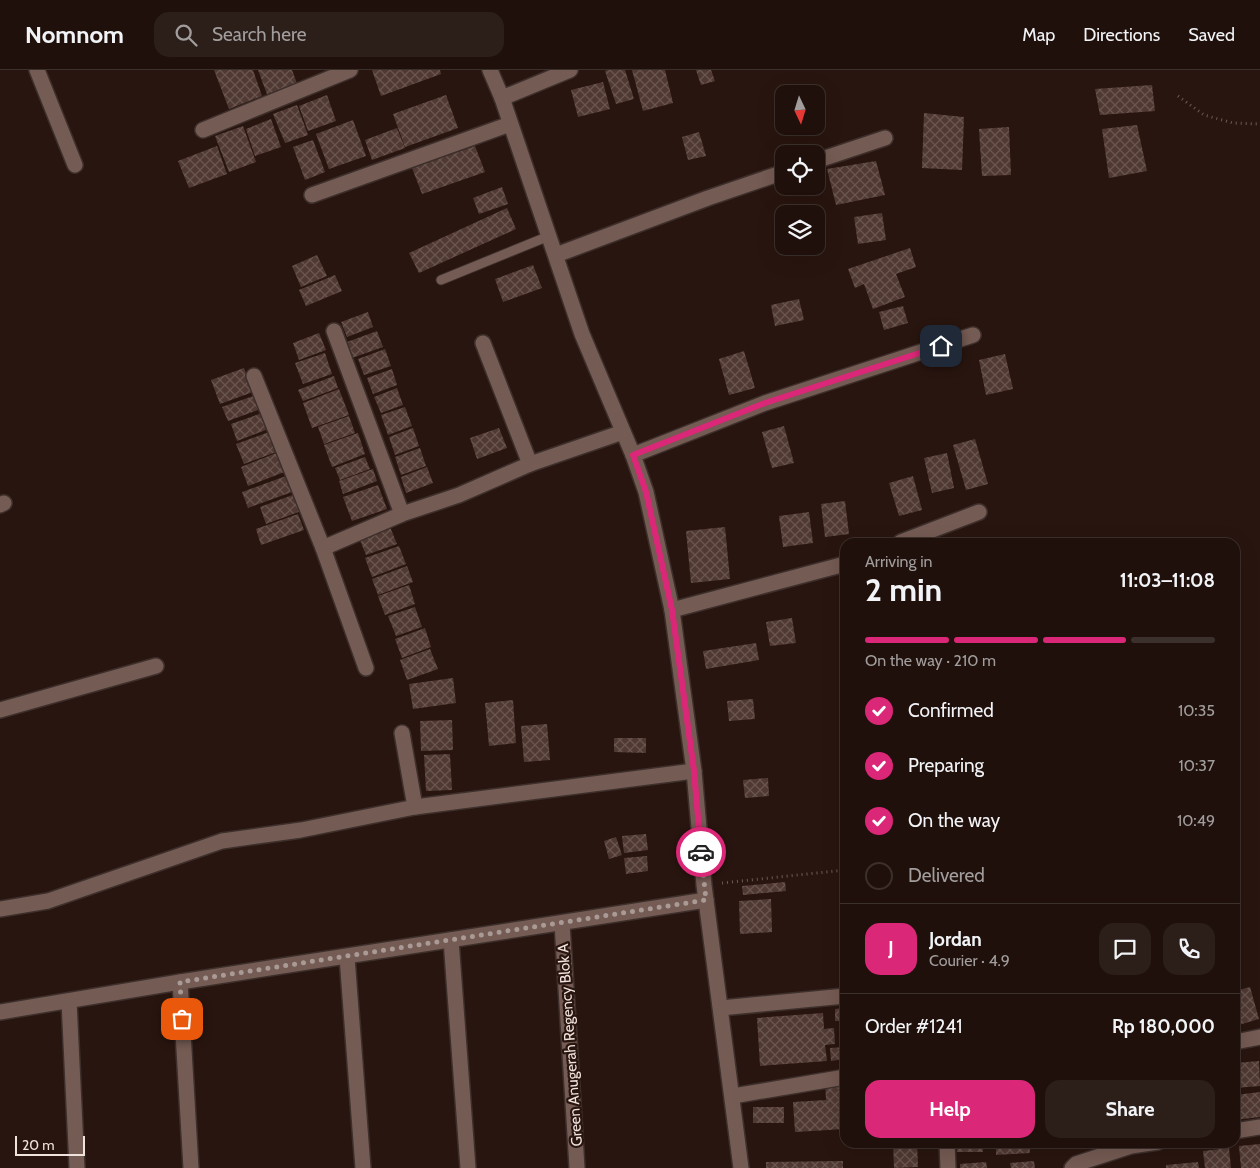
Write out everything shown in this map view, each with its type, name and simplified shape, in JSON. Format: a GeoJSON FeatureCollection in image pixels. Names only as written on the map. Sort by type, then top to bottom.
{"type":"FeatureCollection","features":[{"type":"Feature","properties":{"kind":"street"},"geometry":{"type":"LineString","coordinates":[[37,70],[74,165]]}},
{"type":"Feature","properties":{"kind":"street"},"geometry":{"type":"LineString","coordinates":[[202,130],[350,70]]}},
{"type":"Feature","properties":{"kind":"street"},"geometry":{"type":"LineString","coordinates":[[490,70],[502,98],[582,334],[633,455],[646,492],[672,610],[694,771],[705,893],[741,1168]]}},
{"type":"Feature","properties":{"kind":"street"},"geometry":{"type":"LineString","coordinates":[[502,98],[570,70]]}},
{"type":"Feature","properties":{"kind":"street"},"geometry":{"type":"LineString","coordinates":[[312,195],[510,124]]}},
{"type":"Feature","properties":{"kind":"street"},"geometry":{"type":"LineString","coordinates":[[825,158],[885,138]]}},
{"type":"Feature","properties":{"kind":"street"},"geometry":{"type":"LineString","coordinates":[[556,255],[775,175]]}},
{"type":"Feature","properties":{"kind":"street"},"geometry":{"type":"LineString","coordinates":[[334,330],[402,514]]}},
{"type":"Feature","properties":{"kind":"street"},"geometry":{"type":"LineString","coordinates":[[633,455],[765,403],[973,335]]}},
{"type":"Feature","properties":{"kind":"street"},"geometry":{"type":"LineString","coordinates":[[483,343],[530,464]]}},
{"type":"Feature","properties":{"kind":"street"},"geometry":{"type":"LineString","coordinates":[[254,376],[323,548],[366,668]]}},
{"type":"Feature","properties":{"kind":"street"},"geometry":{"type":"LineString","coordinates":[[323,548],[402,514],[459,494],[530,464],[623,432]]}},
{"type":"Feature","properties":{"kind":"street"},"geometry":{"type":"LineString","coordinates":[[911,538],[979,512]]}},
{"type":"Feature","properties":{"kind":"street"},"geometry":{"type":"LineString","coordinates":[[672,610],[840,565]]}},
{"type":"Feature","properties":{"kind":"street"},"geometry":{"type":"LineString","coordinates":[[0,710],[156,666]]}},
{"type":"Feature","properties":{"kind":"street"},"geometry":{"type":"LineString","coordinates":[[402,732],[415,807]]}},
{"type":"Feature","properties":{"kind":"street"},"geometry":{"type":"LineString","coordinates":[[0,909],[48,901],[222,841],[301,830],[415,807],[694,771]]}},
{"type":"Feature","properties":{"kind":"street"},"geometry":{"type":"LineString","coordinates":[[0,1012],[562,923],[705,893]]}},
{"type":"Feature","properties":{"kind":"street","name":"Green Anugerah Regency Blok A"},"geometry":{"type":"LineString","coordinates":[[562,923],[578,1168]]}},
{"type":"Feature","properties":{"kind":"street"},"geometry":{"type":"LineString","coordinates":[[451,940],[468,1168]]}},
{"type":"Feature","properties":{"kind":"street"},"geometry":{"type":"LineString","coordinates":[[346,957],[363,1168]]}},
{"type":"Feature","properties":{"kind":"street"},"geometry":{"type":"LineString","coordinates":[[180,982],[192,1168]]}},
{"type":"Feature","properties":{"kind":"street"},"geometry":{"type":"LineString","coordinates":[[721,1008],[840,996]]}},
{"type":"Feature","properties":{"kind":"street"},"geometry":{"type":"LineString","coordinates":[[69,1001],[77,1168]]}},
{"type":"Feature","properties":{"kind":"street"},"geometry":{"type":"LineString","coordinates":[[1240,1041],[1260,1037]]}},
{"type":"Feature","properties":{"kind":"street"},"geometry":{"type":"LineString","coordinates":[[733,1096],[840,1078]]}},
{"type":"Feature","properties":{"kind":"street"},"geometry":{"type":"LineString","coordinates":[[1240,1130],[1260,1127]]}},
{"type":"Feature","properties":{"kind":"street"},"geometry":{"type":"LineString","coordinates":[[947,1148],[948,1168]]}},
{"type":"Feature","properties":{"kind":"street"},"geometry":{"type":"LineString","coordinates":[[1072,1168],[1076,1164],[1124,1148]]}},
{"type":"Feature","properties":{"kind":"lane"},"geometry":{"type":"LineString","coordinates":[[441,280],[549,236]]}},
{"type":"Feature","properties":{"kind":"path"},"geometry":{"type":"LineString","coordinates":[[1178,96],[1204,115],[1233,122],[1260,124]]}},
{"type":"Feature","properties":{"kind":"path"},"geometry":{"type":"LineString","coordinates":[[705,893],[840,871]]}},
{"type":"Feature","properties":{"kind":"building"},"geometry":{"type":"Polygon","coordinates":[[[214,70],[253,70],[262,96],[229,109],[214,70]]]}},
{"type":"Feature","properties":{"kind":"building"},"geometry":{"type":"Polygon","coordinates":[[[258,70],[292,70],[298,86],[268,97],[258,70]]]}},
{"type":"Feature","properties":{"kind":"building"},"geometry":{"type":"Polygon","coordinates":[[[372,70],[440,70],[441,74],[381,96],[372,70]]]}},
{"type":"Feature","properties":{"kind":"building"},"geometry":{"type":"Polygon","coordinates":[[[625,70],[634,99],[616,104],[605,71],[625,70]]]}},
{"type":"Feature","properties":{"kind":"building"},"geometry":{"type":"Polygon","coordinates":[[[632,70],[665,70],[673,103],[643,111],[632,70]]]}},
{"type":"Feature","properties":{"kind":"building"},"geometry":{"type":"Polygon","coordinates":[[[696,70],[711,70],[715,81],[701,85],[696,70]]]}},
{"type":"Feature","properties":{"kind":"building"},"geometry":{"type":"Polygon","coordinates":[[[603,82],[610,109],[578,117],[571,90],[603,82]]]}},
{"type":"Feature","properties":{"kind":"building"},"geometry":{"type":"Polygon","coordinates":[[[1152,85],[1155,111],[1100,115],[1095,89],[1152,85]]]}},
{"type":"Feature","properties":{"kind":"building"},"geometry":{"type":"Polygon","coordinates":[[[327,95],[336,121],[308,131],[299,106],[327,95]]]}},
{"type":"Feature","properties":{"kind":"building"},"geometry":{"type":"Polygon","coordinates":[[[446,95],[458,128],[405,147],[393,114],[446,95]]]}},
{"type":"Feature","properties":{"kind":"building"},"geometry":{"type":"Polygon","coordinates":[[[297,105],[308,135],[285,143],[273,114],[297,105]]]}},
{"type":"Feature","properties":{"kind":"building"},"geometry":{"type":"Polygon","coordinates":[[[924,113],[964,117],[962,170],[922,168],[924,113]]]}},
{"type":"Feature","properties":{"kind":"building"},"geometry":{"type":"Polygon","coordinates":[[[271,119],[281,147],[255,156],[246,129],[271,119]]]}},
{"type":"Feature","properties":{"kind":"building"},"geometry":{"type":"Polygon","coordinates":[[[353,120],[366,156],[329,169],[316,134],[353,120]]]}},
{"type":"Feature","properties":{"kind":"building"},"geometry":{"type":"Polygon","coordinates":[[[1137,125],[1147,171],[1109,178],[1102,129],[1137,125]]]}},
{"type":"Feature","properties":{"kind":"building"},"geometry":{"type":"Polygon","coordinates":[[[243,126],[256,162],[229,172],[215,136],[243,126]]]}},
{"type":"Feature","properties":{"kind":"building"},"geometry":{"type":"Polygon","coordinates":[[[1009,127],[1011,175],[982,176],[979,129],[1009,127]]]}},
{"type":"Feature","properties":{"kind":"building"},"geometry":{"type":"Polygon","coordinates":[[[397,128],[405,148],[372,160],[365,140],[397,128]]]}},
{"type":"Feature","properties":{"kind":"building"},"geometry":{"type":"Polygon","coordinates":[[[699,132],[706,156],[688,160],[682,137],[699,132]]]}},
{"type":"Feature","properties":{"kind":"building"},"geometry":{"type":"Polygon","coordinates":[[[313,140],[325,172],[305,180],[293,147],[313,140]]]}},
{"type":"Feature","properties":{"kind":"building"},"geometry":{"type":"Polygon","coordinates":[[[217,146],[227,174],[189,188],[178,161],[217,146]]]}},
{"type":"Feature","properties":{"kind":"building"},"geometry":{"type":"Polygon","coordinates":[[[475,146],[485,172],[422,194],[412,168],[475,146]]]}},
{"type":"Feature","properties":{"kind":"building"},"geometry":{"type":"Polygon","coordinates":[[[876,161],[885,195],[836,205],[827,169],[876,161]]]}},
{"type":"Feature","properties":{"kind":"building"},"geometry":{"type":"Polygon","coordinates":[[[502,187],[508,204],[479,214],[473,198],[502,187]]]}},
{"type":"Feature","properties":{"kind":"building"},"geometry":{"type":"Polygon","coordinates":[[[507,208],[516,229],[419,273],[409,253],[507,208]]]}},
{"type":"Feature","properties":{"kind":"building"},"geometry":{"type":"Polygon","coordinates":[[[882,213],[886,240],[858,244],[854,217],[882,213]]]}},
{"type":"Feature","properties":{"kind":"building"},"geometry":{"type":"Polygon","coordinates":[[[910,248],[916,267],[896,274],[905,297],[873,309],[864,284],[855,288],[848,269],[910,248]]]}},
{"type":"Feature","properties":{"kind":"building"},"geometry":{"type":"Polygon","coordinates":[[[317,255],[327,276],[301,287],[292,266],[317,255]]]}},
{"type":"Feature","properties":{"kind":"building"},"geometry":{"type":"Polygon","coordinates":[[[533,265],[542,288],[503,302],[495,279],[533,265]]]}},
{"type":"Feature","properties":{"kind":"building"},"geometry":{"type":"Polygon","coordinates":[[[335,275],[342,291],[306,306],[299,290],[335,275]]]}},
{"type":"Feature","properties":{"kind":"building"},"geometry":{"type":"Polygon","coordinates":[[[799,299],[804,320],[775,326],[771,305],[799,299]]]}},
{"type":"Feature","properties":{"kind":"building"},"geometry":{"type":"Polygon","coordinates":[[[903,306],[908,323],[884,330],[879,312],[903,306]]]}},
{"type":"Feature","properties":{"kind":"building"},"geometry":{"type":"Polygon","coordinates":[[[368,312],[373,327],[347,337],[341,322],[368,312]]]}},
{"type":"Feature","properties":{"kind":"building"},"geometry":{"type":"Polygon","coordinates":[[[377,331],[383,347],[352,358],[347,342],[377,331]]]}},
{"type":"Feature","properties":{"kind":"building"},"geometry":{"type":"Polygon","coordinates":[[[319,333],[326,350],[299,360],[293,343],[319,333]]]}},
{"type":"Feature","properties":{"kind":"building"},"geometry":{"type":"Polygon","coordinates":[[[385,349],[391,366],[364,375],[358,359],[385,349]]]}},
{"type":"Feature","properties":{"kind":"building"},"geometry":{"type":"Polygon","coordinates":[[[744,351],[755,388],[729,395],[719,359],[744,351]]]}},
{"type":"Feature","properties":{"kind":"building"},"geometry":{"type":"Polygon","coordinates":[[[325,353],[332,374],[303,384],[295,363],[325,353]]]}},
{"type":"Feature","properties":{"kind":"building"},"geometry":{"type":"Polygon","coordinates":[[[1005,354],[1013,389],[986,395],[979,360],[1005,354]]]}},
{"type":"Feature","properties":{"kind":"building"},"geometry":{"type":"Polygon","coordinates":[[[244,368],[253,392],[220,404],[211,380],[244,368]]]}},
{"type":"Feature","properties":{"kind":"building"},"geometry":{"type":"Polygon","coordinates":[[[392,369],[397,385],[373,394],[367,378],[392,369]]]}},
{"type":"Feature","properties":{"kind":"building"},"geometry":{"type":"Polygon","coordinates":[[[334,376],[338,388],[303,401],[298,390],[334,376]]]}},
{"type":"Feature","properties":{"kind":"building"},"geometry":{"type":"Polygon","coordinates":[[[397,388],[403,405],[381,413],[374,397],[397,388]]]}},
{"type":"Feature","properties":{"kind":"building"},"geometry":{"type":"Polygon","coordinates":[[[339,389],[349,415],[312,428],[303,403],[339,389]]]}},
{"type":"Feature","properties":{"kind":"building"},"geometry":{"type":"Polygon","coordinates":[[[256,395],[261,409],[228,421],[222,407],[256,395]]]}},
{"type":"Feature","properties":{"kind":"building"},"geometry":{"type":"Polygon","coordinates":[[[405,407],[412,426],[388,435],[381,415],[405,407]]]}},
{"type":"Feature","properties":{"kind":"building"},"geometry":{"type":"Polygon","coordinates":[[[262,413],[268,429],[237,441],[231,424],[262,413]]]}},
{"type":"Feature","properties":{"kind":"building"},"geometry":{"type":"Polygon","coordinates":[[[349,416],[355,433],[324,444],[318,427],[349,416]]]}},
{"type":"Feature","properties":{"kind":"building"},"geometry":{"type":"Polygon","coordinates":[[[784,426],[794,463],[772,468],[762,432],[784,426]]]}},
{"type":"Feature","properties":{"kind":"building"},"geometry":{"type":"Polygon","coordinates":[[[413,428],[419,446],[395,455],[389,437],[413,428]]]}},
{"type":"Feature","properties":{"kind":"building"},"geometry":{"type":"Polygon","coordinates":[[[499,428],[507,448],[477,459],[470,438],[499,428]]]}},
{"type":"Feature","properties":{"kind":"building"},"geometry":{"type":"Polygon","coordinates":[[[272,431],[279,451],[244,464],[236,444],[272,431]]]}},
{"type":"Feature","properties":{"kind":"building"},"geometry":{"type":"Polygon","coordinates":[[[358,433],[365,454],[332,467],[324,445],[358,433]]]}},
{"type":"Feature","properties":{"kind":"building"},"geometry":{"type":"Polygon","coordinates":[[[975,439],[988,484],[966,490],[953,445],[975,439]]]}},
{"type":"Feature","properties":{"kind":"building"},"geometry":{"type":"Polygon","coordinates":[[[420,448],[426,466],[401,475],[395,457],[420,448]]]}},
{"type":"Feature","properties":{"kind":"building"},"geometry":{"type":"Polygon","coordinates":[[[279,452],[287,471],[248,486],[241,467],[279,452]]]}},
{"type":"Feature","properties":{"kind":"building"},"geometry":{"type":"Polygon","coordinates":[[[947,453],[954,488],[932,493],[924,458],[947,453]]]}},
{"type":"Feature","properties":{"kind":"building"},"geometry":{"type":"Polygon","coordinates":[[[365,457],[370,469],[340,480],[335,468],[365,457]]]}},
{"type":"Feature","properties":{"kind":"building"},"geometry":{"type":"Polygon","coordinates":[[[427,467],[433,483],[406,493],[401,477],[427,467]]]}},
{"type":"Feature","properties":{"kind":"building"},"geometry":{"type":"Polygon","coordinates":[[[373,469],[377,481],[343,494],[339,481],[373,469]]]}},
{"type":"Feature","properties":{"kind":"building"},"geometry":{"type":"Polygon","coordinates":[[[286,476],[292,492],[248,508],[242,492],[286,476]]]}},
{"type":"Feature","properties":{"kind":"building"},"geometry":{"type":"Polygon","coordinates":[[[913,476],[922,510],[899,516],[889,483],[913,476]]]}},
{"type":"Feature","properties":{"kind":"building"},"geometry":{"type":"Polygon","coordinates":[[[378,485],[387,509],[352,521],[343,497],[378,485]]]}},
{"type":"Feature","properties":{"kind":"building"},"geometry":{"type":"Polygon","coordinates":[[[298,493],[304,510],[266,524],[260,507],[298,493]]]}},
{"type":"Feature","properties":{"kind":"building"},"geometry":{"type":"Polygon","coordinates":[[[845,501],[849,534],[825,537],[821,504],[845,501]]]}},
{"type":"Feature","properties":{"kind":"building"},"geometry":{"type":"Polygon","coordinates":[[[809,512],[813,543],[783,547],[779,516],[809,512]]]}},
{"type":"Feature","properties":{"kind":"building"},"geometry":{"type":"Polygon","coordinates":[[[298,514],[304,530],[261,545],[256,529],[298,514]]]}},
{"type":"Feature","properties":{"kind":"building"},"geometry":{"type":"Polygon","coordinates":[[[390,527],[397,544],[366,555],[359,538],[390,527]]]}},
{"type":"Feature","properties":{"kind":"building"},"geometry":{"type":"Polygon","coordinates":[[[725,527],[730,579],[691,583],[686,531],[725,527]]]}},
{"type":"Feature","properties":{"kind":"building"},"geometry":{"type":"Polygon","coordinates":[[[399,546],[406,564],[372,577],[365,558],[399,546]]]}},
{"type":"Feature","properties":{"kind":"building"},"geometry":{"type":"Polygon","coordinates":[[[407,566],[413,582],[378,595],[372,579],[407,566]]]}},
{"type":"Feature","properties":{"kind":"building"},"geometry":{"type":"Polygon","coordinates":[[[409,585],[415,604],[385,615],[378,596],[409,585]]]}},
{"type":"Feature","properties":{"kind":"building"},"geometry":{"type":"Polygon","coordinates":[[[415,607],[422,627],[396,636],[388,616],[415,607]]]}},
{"type":"Feature","properties":{"kind":"building"},"geometry":{"type":"Polygon","coordinates":[[[792,618],[796,643],[770,646],[766,622],[792,618]]]}},
{"type":"Feature","properties":{"kind":"building"},"geometry":{"type":"Polygon","coordinates":[[[425,628],[431,647],[402,658],[395,639],[425,628]]]}},
{"type":"Feature","properties":{"kind":"building"},"geometry":{"type":"Polygon","coordinates":[[[756,643],[759,660],[706,669],[703,651],[756,643]]]}},
{"type":"Feature","properties":{"kind":"building"},"geometry":{"type":"Polygon","coordinates":[[[430,649],[438,669],[407,680],[400,660],[430,649]]]}},
{"type":"Feature","properties":{"kind":"building"},"geometry":{"type":"Polygon","coordinates":[[[453,678],[456,703],[413,709],[409,684],[453,678]]]}},
{"type":"Feature","properties":{"kind":"building"},"geometry":{"type":"Polygon","coordinates":[[[753,699],[755,719],[729,721],[727,701],[753,699]]]}},
{"type":"Feature","properties":{"kind":"building"},"geometry":{"type":"Polygon","coordinates":[[[513,700],[516,743],[489,746],[485,703],[513,700]]]}},
{"type":"Feature","properties":{"kind":"building"},"geometry":{"type":"Polygon","coordinates":[[[452,720],[453,750],[421,751],[420,721],[452,720]]]}},
{"type":"Feature","properties":{"kind":"building"},"geometry":{"type":"Polygon","coordinates":[[[547,724],[550,760],[524,762],[521,726],[547,724]]]}},
{"type":"Feature","properties":{"kind":"building"},"geometry":{"type":"Polygon","coordinates":[[[614,738],[646,738],[646,753],[614,752],[614,738]]]}},
{"type":"Feature","properties":{"kind":"building"},"geometry":{"type":"Polygon","coordinates":[[[450,754],[452,790],[426,791],[424,755],[450,754]]]}},
{"type":"Feature","properties":{"kind":"building"},"geometry":{"type":"Polygon","coordinates":[[[768,778],[769,796],[745,798],[743,780],[768,778]]]}},
{"type":"Feature","properties":{"kind":"building"},"geometry":{"type":"Polygon","coordinates":[[[646,834],[648,850],[624,853],[622,836],[646,834]]]}},
{"type":"Feature","properties":{"kind":"building"},"geometry":{"type":"Polygon","coordinates":[[[616,837],[622,855],[609,859],[604,841],[616,837]]]}},
{"type":"Feature","properties":{"kind":"building"},"geometry":{"type":"Polygon","coordinates":[[[647,856],[648,871],[626,874],[624,858],[647,856]]]}},
{"type":"Feature","properties":{"kind":"building"},"geometry":{"type":"Polygon","coordinates":[[[785,882],[786,891],[743,895],[742,886],[785,882]]]}},
{"type":"Feature","properties":{"kind":"building"},"geometry":{"type":"Polygon","coordinates":[[[771,899],[772,932],[740,934],[739,901],[771,899]]]}},
{"type":"Feature","properties":{"kind":"building"},"geometry":{"type":"Polygon","coordinates":[[[1250,987],[1259,1019],[1240,1025],[1240,990],[1250,987]]]}},
{"type":"Feature","properties":{"kind":"building"},"geometry":{"type":"Polygon","coordinates":[[[840,1008],[840,1021],[835,1021],[835,1009],[840,1008]]]}},
{"type":"Feature","properties":{"kind":"building"},"geometry":{"type":"Polygon","coordinates":[[[823,1013],[824,1029],[834,1028],[835,1044],[825,1045],[827,1061],[760,1066],[757,1018],[823,1013]]]}},
{"type":"Feature","properties":{"kind":"building"},"geometry":{"type":"Polygon","coordinates":[[[840,1047],[840,1060],[831,1061],[830,1048],[840,1047]]]}},
{"type":"Feature","properties":{"kind":"building"},"geometry":{"type":"Polygon","coordinates":[[[1259,1061],[1260,1086],[1240,1088],[1240,1063],[1259,1061]]]}},
{"type":"Feature","properties":{"kind":"building"},"geometry":{"type":"Polygon","coordinates":[[[840,1081],[840,1129],[795,1132],[793,1102],[826,1100],[825,1082],[840,1081]]]}},
{"type":"Feature","properties":{"kind":"building"},"geometry":{"type":"Polygon","coordinates":[[[1260,1092],[1260,1117],[1240,1119],[1240,1094],[1260,1092]]]}},
{"type":"Feature","properties":{"kind":"building"},"geometry":{"type":"Polygon","coordinates":[[[753,1107],[784,1107],[784,1123],[753,1123],[753,1107]]]}},
{"type":"Feature","properties":{"kind":"building"},"geometry":{"type":"Polygon","coordinates":[[[1260,1144],[1260,1168],[1241,1168],[1240,1146],[1260,1144]]]}},
{"type":"Feature","properties":{"kind":"building"},"geometry":{"type":"Polygon","coordinates":[[[893,1148],[917,1148],[918,1167],[894,1168],[893,1148]]]}},
{"type":"Feature","properties":{"kind":"building"},"geometry":{"type":"Polygon","coordinates":[[[957,1148],[983,1148],[983,1152],[957,1152],[957,1148]]]}},
{"type":"Feature","properties":{"kind":"building"},"geometry":{"type":"Polygon","coordinates":[[[996,1148],[1030,1148],[1030,1153],[996,1155],[996,1148]]]}},
{"type":"Feature","properties":{"kind":"building"},"geometry":{"type":"Polygon","coordinates":[[[1229,1148],[1231,1168],[1205,1168],[1203,1151],[1229,1148]]]}},
{"type":"Feature","properties":{"kind":"building"},"geometry":{"type":"Polygon","coordinates":[[[843,1161],[843,1168],[766,1168],[766,1162],[843,1161]]]}},
{"type":"Feature","properties":{"kind":"building"},"geometry":{"type":"Polygon","coordinates":[[[1034,1161],[1035,1168],[1011,1168],[1010,1163],[1034,1161]]]}},
{"type":"Feature","properties":{"kind":"building"},"geometry":{"type":"Polygon","coordinates":[[[986,1162],[987,1168],[960,1168],[960,1164],[986,1162]]]}},
{"type":"Feature","properties":{"kind":"building"},"geometry":{"type":"Polygon","coordinates":[[[1198,1162],[1199,1168],[1166,1168],[1166,1165],[1198,1162]]]}},
{"type":"Feature","properties":{"kind":"way so far"},"geometry":{"type":"LineString","coordinates":[[182,1019],[180,982],[706,900],[701,852]]}},
{"type":"Feature","properties":{"kind":"route"},"geometry":{"type":"LineString","coordinates":[[701,852],[694,771],[672,610],[646,492],[633,455],[765,403],[941,346]]}}]}
